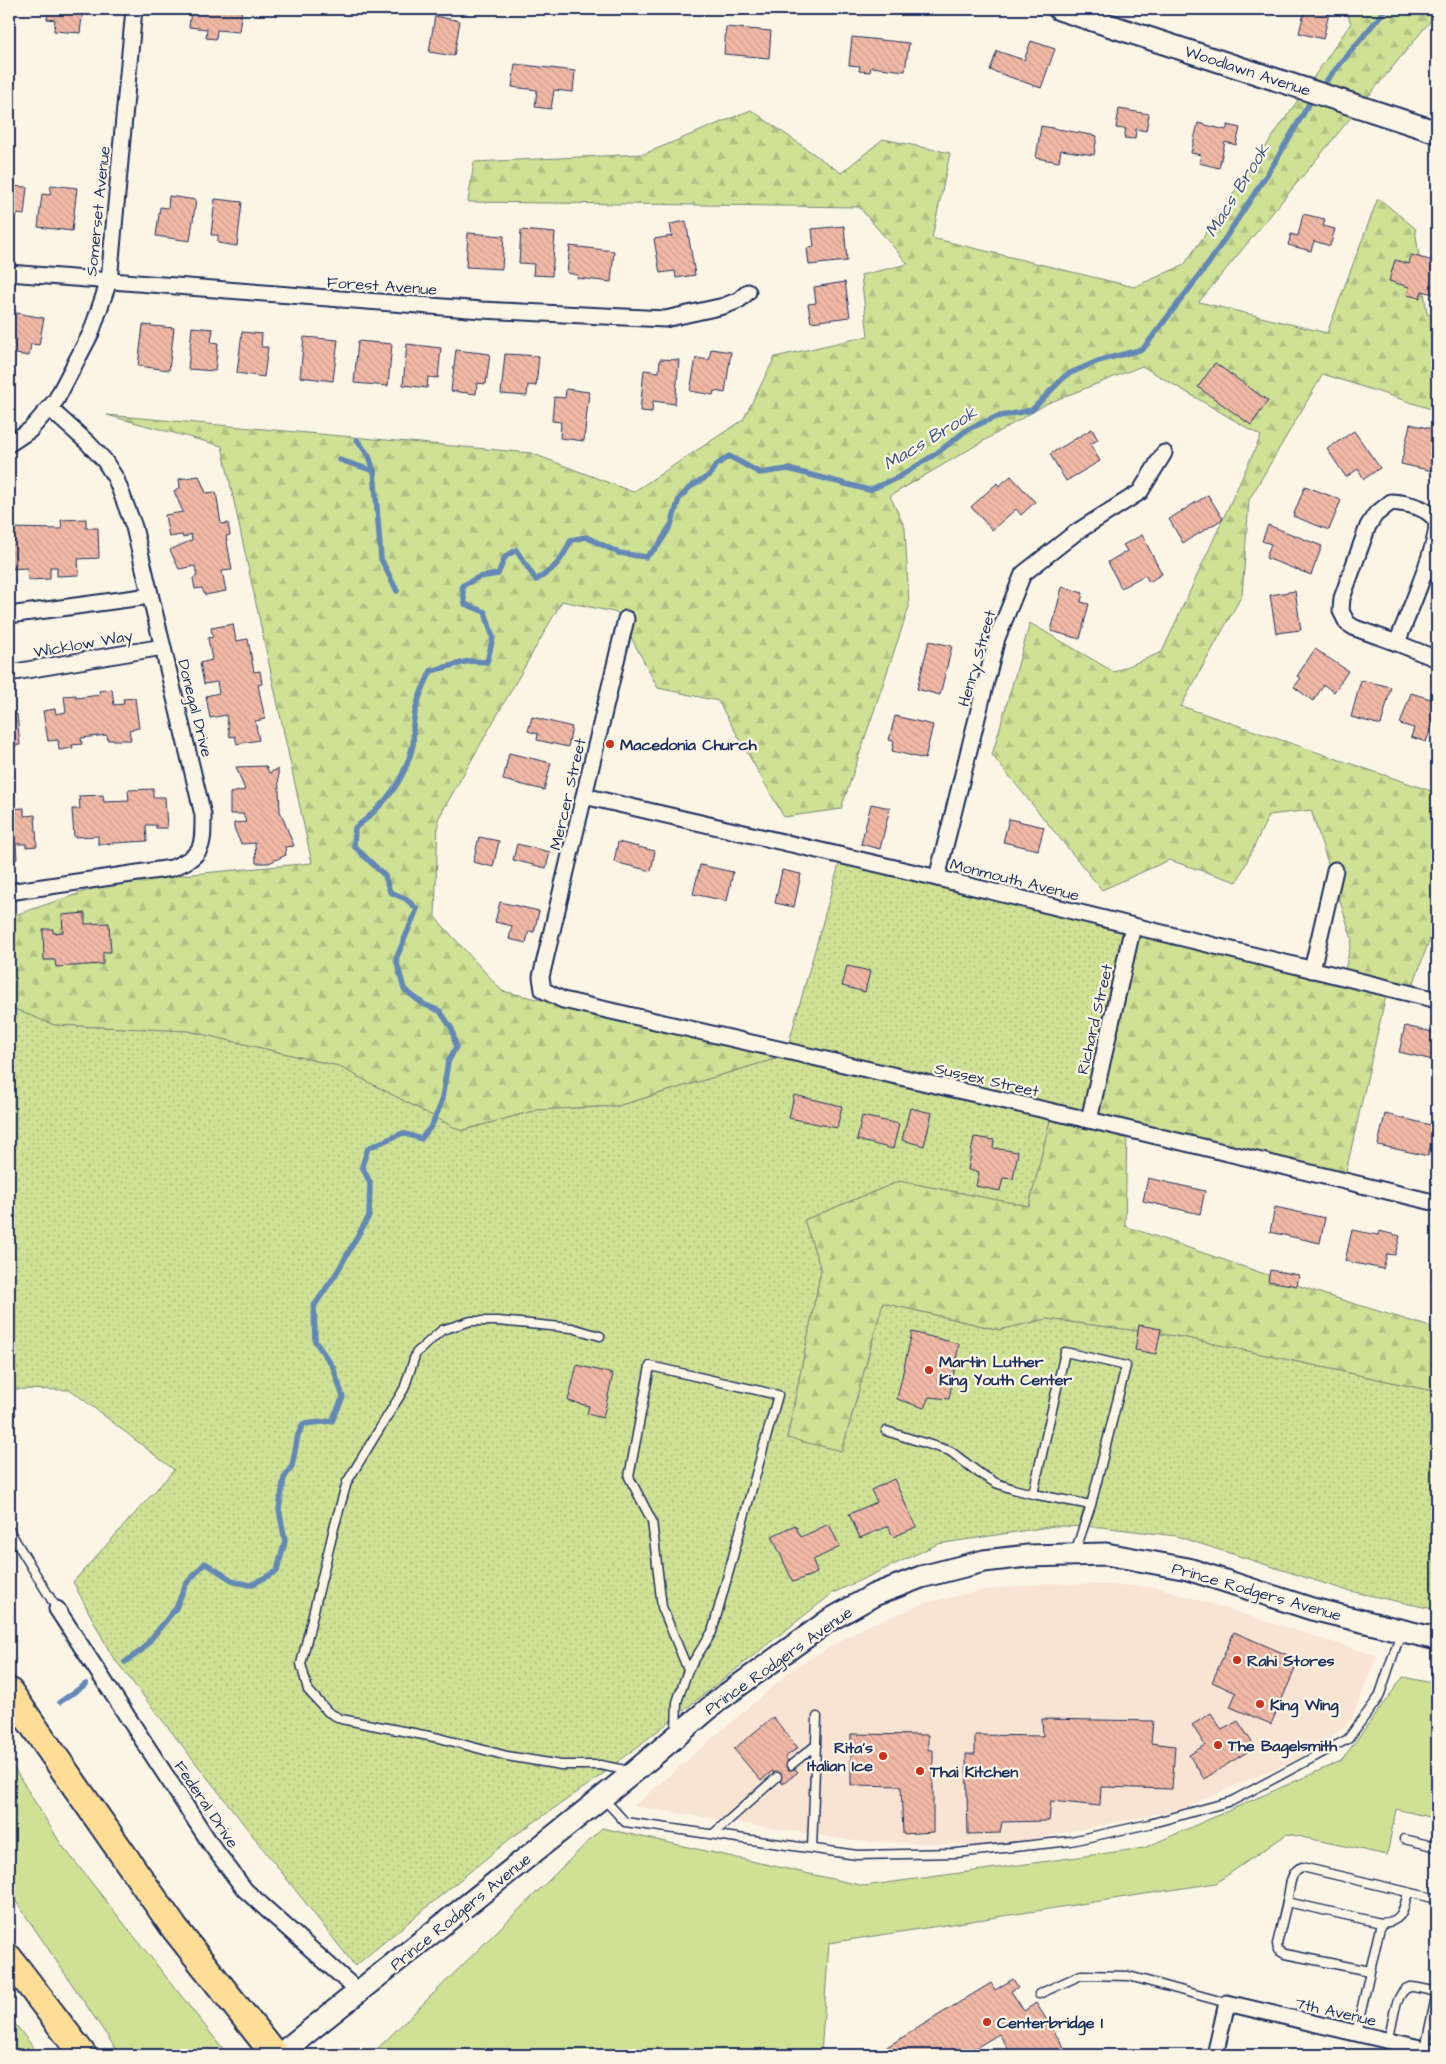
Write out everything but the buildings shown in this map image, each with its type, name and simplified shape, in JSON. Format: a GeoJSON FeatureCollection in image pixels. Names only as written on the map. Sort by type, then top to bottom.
{"type":"FeatureCollection","features":[{"type":"Feature","properties":{"kind":"highway"},"geometry":{"type":"LineString","coordinates":[[9,1692],[175,1930],[275,2055]]}},
{"type":"Feature","properties":{"kind":"highway"},"geometry":{"type":"LineString","coordinates":[[9,1958],[83,2055]]}},
{"type":"Feature","properties":{"kind":"street","name":"Somerset Avenue"},"geometry":{"type":"LineString","coordinates":[[9,444],[30,430],[56,400],[91,333],[109,281],[134,9]]}},
{"type":"Feature","properties":{"kind":"street","name":"Woodlawn Avenue"},"geometry":{"type":"LineString","coordinates":[[1059,9],[1437,132]]}},
{"type":"Feature","properties":{"kind":"street","name":"Forest Avenue"},"geometry":{"type":"LineString","coordinates":[[9,273],[482,310],[665,319],[724,306],[739,300],[748,292]]}},
{"type":"Feature","properties":{"kind":"street","name":"Donegal Drive"},"geometry":{"type":"LineString","coordinates":[[9,892],[172,868],[188,862],[199,852],[203,838],[203,814],[134,526],[116,479],[104,460],[49,408]]}},
{"type":"Feature","properties":{"kind":"street","name":"Henry Street"},"geometry":{"type":"LineString","coordinates":[[937,878],[997,638],[1023,574],[1075,533],[1140,492],[1164,453]]}},
{"type":"Feature","properties":{"kind":"street"},"geometry":{"type":"LineString","coordinates":[[1397,643],[1434,546],[1437,528],[1434,519],[1423,510],[1408,504],[1391,502],[1375,515],[1368,526],[1342,598],[1341,611],[1347,623],[1356,628],[1437,658]]}},
{"type":"Feature","properties":{"kind":"street"},"geometry":{"type":"LineString","coordinates":[[9,615],[150,596]]}},
{"type":"Feature","properties":{"kind":"street","name":"Mercer Street"},"geometry":{"type":"LineString","coordinates":[[541,977],[626,619]]}},
{"type":"Feature","properties":{"kind":"street","name":"Wicklow Way"},"geometry":{"type":"LineString","coordinates":[[9,673],[163,647]]}},
{"type":"Feature","properties":{"kind":"street","name":"Monmouth Avenue"},"geometry":{"type":"LineString","coordinates":[[584,796],[937,878],[1437,1000]]}},
{"type":"Feature","properties":{"kind":"street"},"geometry":{"type":"LineString","coordinates":[[1312,970],[1335,870]]}},
{"type":"Feature","properties":{"kind":"street","name":"Richard Street"},"geometry":{"type":"LineString","coordinates":[[1089,1120],[1133,926]]}},
{"type":"Feature","properties":{"kind":"street","name":"Sussex Street"},"geometry":{"type":"LineString","coordinates":[[541,977],[543,990],[563,1000],[1089,1120],[1437,1203]]}},
{"type":"Feature","properties":{"kind":"street","name":"Prince Rodgers Avenue"},"geometry":{"type":"LineString","coordinates":[[279,2055],[634,1772],[720,1698],[828,1621],[874,1595],[921,1577],[984,1561],[1028,1556],[1106,1554],[1188,1569],[1312,1609],[1437,1639]]}},
{"type":"Feature","properties":{"kind":"street","name":"Federal Drive"},"geometry":{"type":"LineString","coordinates":[[57,1609],[212,1846],[245,1890],[359,1992]]}},
{"type":"Feature","properties":{"kind":"street"},"geometry":{"type":"LineString","coordinates":[[1215,2055],[1227,2003]]}},
{"type":"Feature","properties":{"kind":"street","name":"7th Avenue"},"geometry":{"type":"LineString","coordinates":[[1227,2003],[1431,2051]]}},
{"type":"Feature","properties":{"kind":"lane"},"geometry":{"type":"LineString","coordinates":[[600,1336],[572,1328],[498,1321],[471,1321],[442,1330],[416,1353],[404,1389],[347,1482],[301,1664],[308,1690],[328,1712],[342,1719],[439,1738],[508,1756],[561,1765],[600,1765],[634,1772]]}},
{"type":"Feature","properties":{"kind":"lane"},"geometry":{"type":"LineString","coordinates":[[1033,1494],[1065,1352],[1126,1366],[1091,1504],[1074,1554]]}},
{"type":"Feature","properties":{"kind":"lane"},"geometry":{"type":"LineString","coordinates":[[676,1735],[677,1702],[688,1670],[712,1632],[778,1395],[650,1366],[629,1478],[652,1521],[662,1607],[688,1670]]}},
{"type":"Feature","properties":{"kind":"lane"},"geometry":{"type":"LineString","coordinates":[[886,1431],[950,1451],[979,1473],[1013,1490],[1091,1504]]}},
{"type":"Feature","properties":{"kind":"lane"},"geometry":{"type":"LineString","coordinates":[[9,1530],[57,1609]]}},
{"type":"Feature","properties":{"kind":"lane"},"geometry":{"type":"LineString","coordinates":[[602,1797],[625,1822],[858,1855],[956,1853],[1071,1841],[1149,1824],[1232,1801],[1348,1739],[1379,1697],[1402,1630]]}},
{"type":"Feature","properties":{"kind":"lane"},"geometry":{"type":"LineString","coordinates":[[812,1848],[817,1717]]}},
{"type":"Feature","properties":{"kind":"lane"},"geometry":{"type":"LineString","coordinates":[[791,1765],[816,1745]]}},
{"type":"Feature","properties":{"kind":"lane"},"geometry":{"type":"LineString","coordinates":[[713,1834],[777,1777]]}},
{"type":"Feature","properties":{"kind":"lane"},"geometry":{"type":"LineString","coordinates":[[1404,1839],[1437,1847]]}},
{"type":"Feature","properties":{"kind":"lane"},"geometry":{"type":"LineString","coordinates":[[1370,1971],[1285,1954],[1278,1950],[1277,1944],[1293,1873],[1302,1867],[1437,1899]]}},
{"type":"Feature","properties":{"kind":"lane"},"geometry":{"type":"LineString","coordinates":[[1287,1902],[1381,1923],[1391,1923],[1397,1920],[1402,1913],[1408,1893]]}},
{"type":"Feature","properties":{"kind":"lane"},"geometry":{"type":"LineString","coordinates":[[1356,2033],[1381,1923]]}},
{"type":"Feature","properties":{"kind":"lane"},"geometry":{"type":"LineString","coordinates":[[1040,1994],[1080,1975],[1129,1976],[1227,2003]]}},
{"type":"Feature","properties":{"kind":"lane"},"geometry":{"type":"LineString","coordinates":[[1389,2041],[1398,2001],[1402,1992],[1407,1988],[1414,1987],[1437,1992],[1431,2051]]}},
{"type":"Feature","properties":{"kind":"shaded area"},"geometry":{"type":"Polygon","coordinates":[[[1046,1583],[1157,1587],[1377,1656],[1351,1720],[1327,1740],[1297,1759],[1181,1809],[999,1846],[853,1841],[634,1806],[793,1669],[866,1626],[930,1602],[984,1590],[1046,1583]]]}},
{"type":"Feature","properties":{"kind":"green space"},"geometry":{"type":"Polygon","coordinates":[[[1345,9],[1437,9],[1437,13],[1199,302],[1327,333],[1378,198],[1415,228],[1427,314],[1437,317],[1437,411],[1323,374],[1249,500],[1242,595],[1181,706],[1437,793],[1437,919],[1408,999],[1386,995],[1343,1185],[1127,1133],[1125,1226],[1326,1295],[1437,1329],[1437,1392],[1182,1337],[1047,1319],[1000,1330],[883,1303],[842,1451],[787,1439],[821,1270],[804,1220],[900,1181],[1029,1206],[1050,1120],[1091,1130],[1138,933],[1342,983],[1352,939],[1311,810],[1269,815],[1237,882],[1169,860],[1102,890],[992,755],[1030,623],[1114,672],[1162,652],[1261,436],[1142,366],[1048,403],[890,496],[905,528],[909,607],[841,809],[784,817],[718,701],[658,688],[618,613],[562,601],[438,819],[435,917],[502,991],[785,1056],[618,1106],[537,1110],[461,1131],[338,1066],[188,1031],[54,1025],[9,1007],[9,917],[116,881],[312,863],[222,446],[107,415],[531,453],[633,492],[743,420],[775,357],[868,336],[861,275],[908,264],[859,207],[468,202],[474,162],[644,154],[751,110],[841,173],[883,139],[950,153],[932,238],[1134,287],[1184,265],[1351,23],[1345,9]]]}},
{"type":"Feature","properties":{"kind":"green space"},"geometry":{"type":"Polygon","coordinates":[[[840,861],[1138,933],[1092,1130],[1050,1120],[1029,1206],[900,1181],[804,1220],[821,1270],[787,1438],[842,1451],[883,1303],[999,1330],[1047,1319],[1182,1337],[1437,1392],[1437,1610],[1345,1590],[1176,1536],[1101,1527],[1055,1526],[938,1544],[833,1593],[595,1780],[511,1838],[355,1966],[112,1656],[73,1582],[174,1470],[71,1390],[9,1389],[9,1007],[54,1025],[188,1031],[338,1066],[461,1131],[537,1110],[618,1106],[785,1056],[840,861]]]}},
{"type":"Feature","properties":{"kind":"green space"},"geometry":{"type":"Polygon","coordinates":[[[1403,1677],[1437,1684],[1437,1819],[1396,1809],[1387,1855],[1287,1834],[1216,1883],[829,1943],[821,2055],[371,2055],[602,1828],[864,1886],[1144,1848],[1341,1761],[1403,1677]]]}},
{"type":"Feature","properties":{"kind":"green space"},"geometry":{"type":"Polygon","coordinates":[[[9,1760],[61,1844],[228,2055],[120,2055],[9,1891],[9,1760]]]}},
{"type":"Feature","properties":{"kind":"green space"},"geometry":{"type":"Polygon","coordinates":[[[9,2016],[39,2055],[9,2055],[9,2016]]]}},
{"type":"Feature","properties":{"kind":"waterway","name":"Macs Brook"},"geometry":{"type":"LineString","coordinates":[[1326,81],[1386,9]]}},
{"type":"Feature","properties":{"kind":"waterway","name":"Macs Brook"},"geometry":{"type":"LineString","coordinates":[[125,1662],[142,1650],[176,1608],[186,1584],[205,1563],[235,1582],[251,1585],[277,1571],[285,1541],[279,1509],[284,1478],[292,1466],[298,1435],[303,1424],[332,1421],[343,1397],[333,1367],[315,1341],[314,1306],[336,1274],[369,1216],[370,1183],[362,1166],[368,1148],[403,1133],[421,1139],[432,1125],[441,1104],[448,1062],[456,1047],[452,1029],[440,1011],[423,1004],[404,989],[396,959],[417,909],[406,899],[390,892],[385,876],[354,846],[355,828],[375,811],[392,792],[404,770],[413,745],[413,725],[417,704],[431,671],[469,661],[487,662],[493,638],[485,612],[465,604],[462,586],[479,577],[498,574],[505,557],[516,550],[536,580],[557,563],[571,540],[586,537],[619,553],[646,557],[658,546],[671,525],[679,499],[689,488],[710,475],[715,466],[729,456],[760,473],[788,469],[869,490],[899,477],[937,453],[968,429],[996,417],[1032,410],[1066,375],[1098,361],[1143,349],[1209,263],[1275,162],[1309,104]]}},
{"type":"Feature","properties":{"kind":"waterway"},"geometry":{"type":"LineString","coordinates":[[357,440],[369,456],[374,471],[381,559],[397,591]]}},
{"type":"Feature","properties":{"kind":"waterway"},"geometry":{"type":"LineString","coordinates":[[340,460],[374,471]]}},
{"type":"Feature","properties":{"kind":"waterway","name":"Macs Brook"},"geometry":{"type":"LineString","coordinates":[[60,1702],[86,1684]]}},
{"type":"Feature","properties":{"kind":"place","name":"Macedonia Church"},"geometry":{"type":"Point","coordinates":[610,744]}},
{"type":"Feature","properties":{"kind":"place","name":"Martin Luther King Youth Center"},"geometry":{"type":"Point","coordinates":[929,1370]}},
{"type":"Feature","properties":{"kind":"place","name":"Rahi Stores"},"geometry":{"type":"Point","coordinates":[1237,1660]}},
{"type":"Feature","properties":{"kind":"place","name":"King Wing"},"geometry":{"type":"Point","coordinates":[1260,1704]}},
{"type":"Feature","properties":{"kind":"place","name":"The Bagelsmith"},"geometry":{"type":"Point","coordinates":[1218,1745]}},
{"type":"Feature","properties":{"kind":"place","name":"Rita's Italian Ice"},"geometry":{"type":"Point","coordinates":[883,1756]}},
{"type":"Feature","properties":{"kind":"place","name":"Thai Kitchen"},"geometry":{"type":"Point","coordinates":[920,1771]}},
{"type":"Feature","properties":{"kind":"place","name":"Centerbridge I"},"geometry":{"type":"Point","coordinates":[987,2022]}}]}
